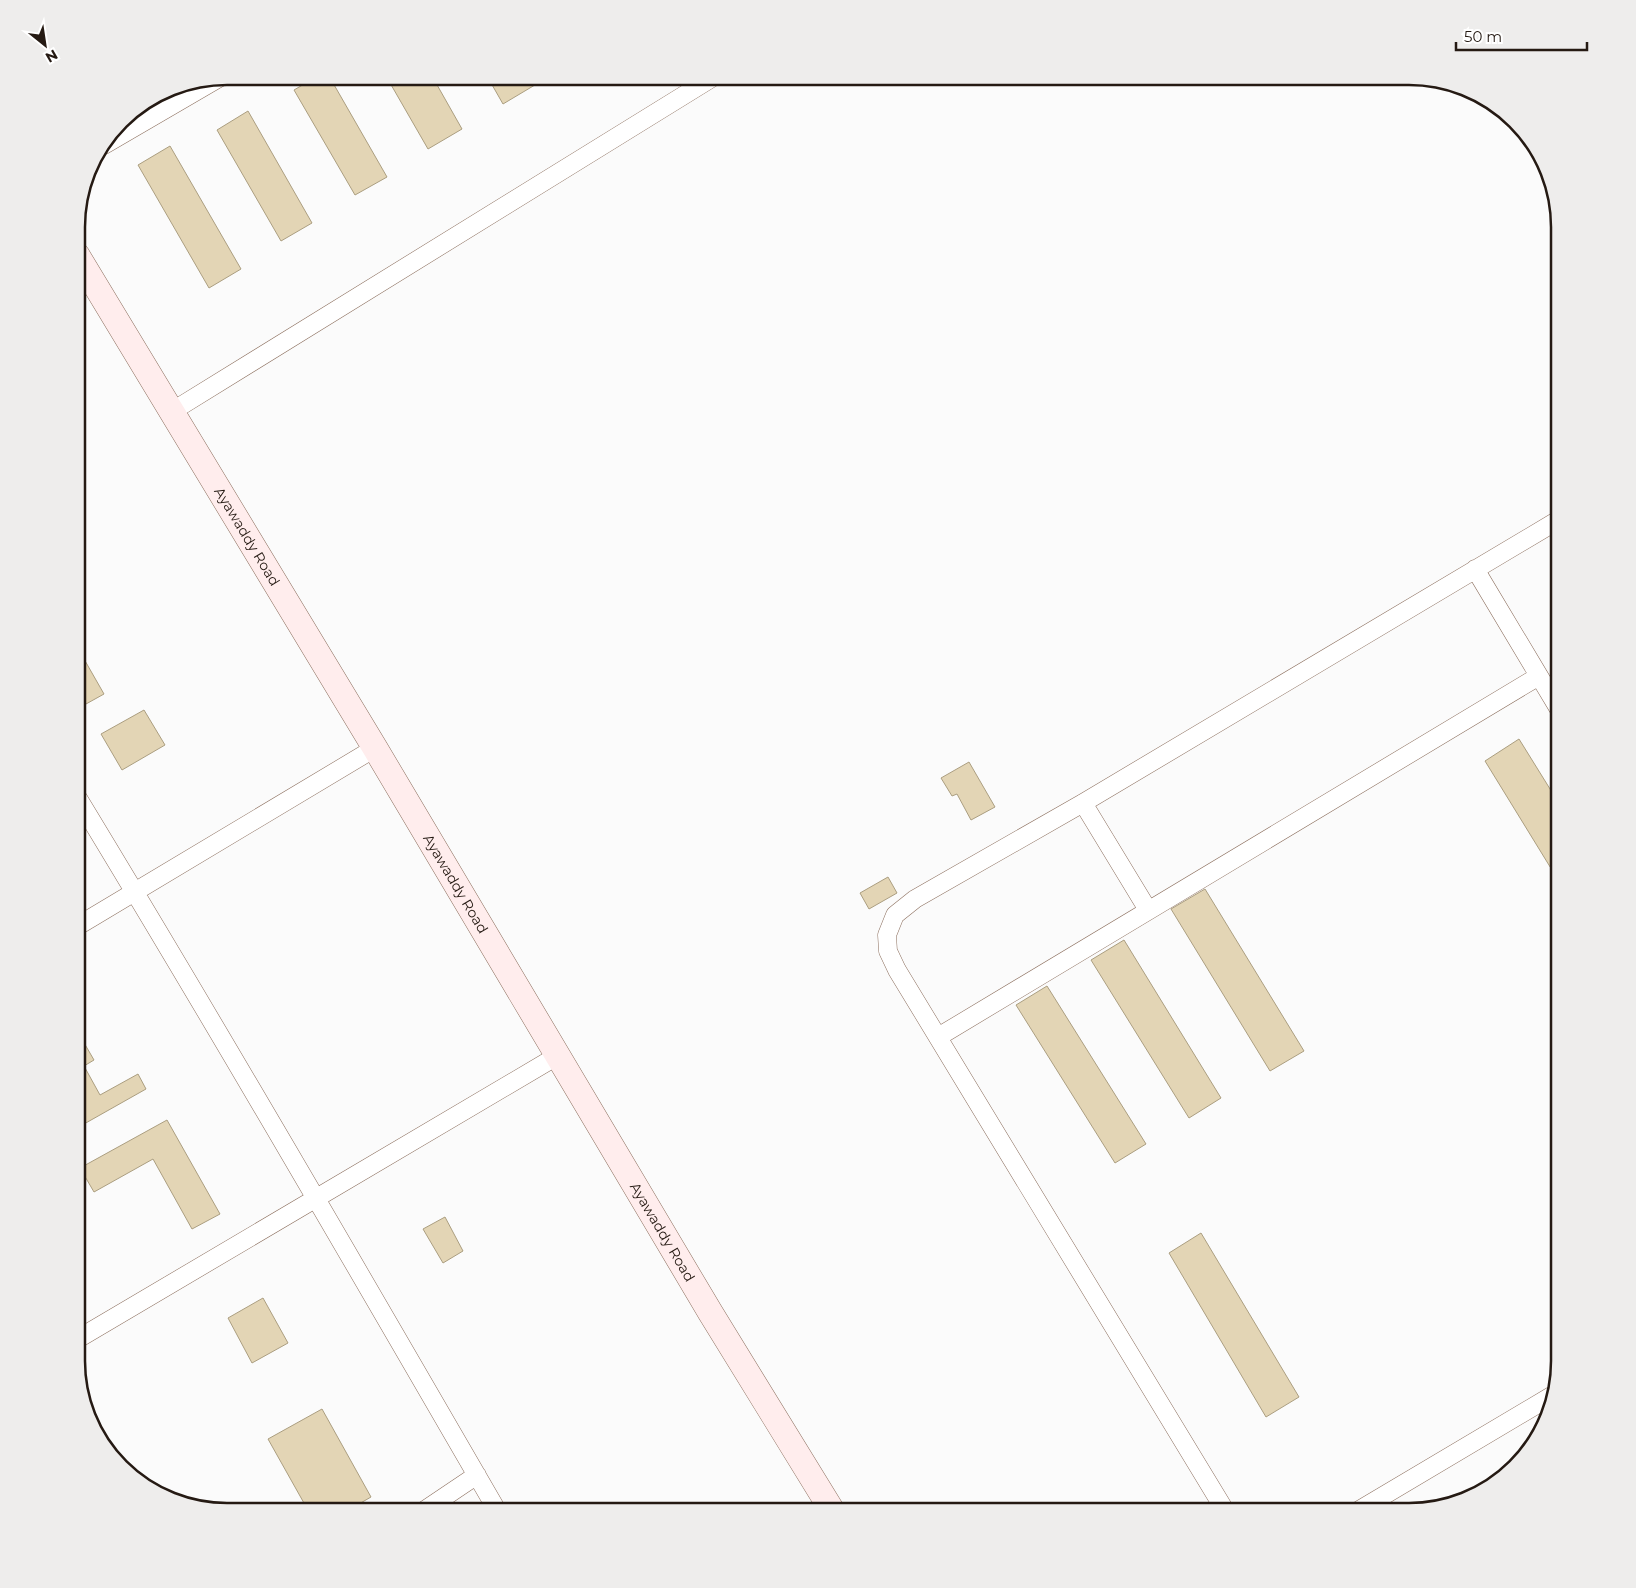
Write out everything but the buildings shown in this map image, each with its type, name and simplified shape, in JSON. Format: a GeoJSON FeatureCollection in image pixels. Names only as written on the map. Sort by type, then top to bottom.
{"type":"FeatureCollection","features":[{"type":"Feature","properties":{"kind":"street"},"geometry":{"type":"LineString","coordinates":[[171,412],[700,85]]}},
{"type":"Feature","properties":{"kind":"street"},"geometry":{"type":"LineString","coordinates":[[115,138],[204,87]]}},
{"type":"Feature","properties":{"kind":"street","name":"Ayawaddy Road"},"geometry":{"type":"LineString","coordinates":[[85,268],[375,748],[710,1312],[827,1503]]}},
{"type":"Feature","properties":{"kind":"street"},"geometry":{"type":"LineString","coordinates":[[1221,1503],[897,970],[888,951],[887,935],[895,915],[915,899],[1083,803],[1551,524]]}},
{"type":"Feature","properties":{"kind":"street"},"geometry":{"type":"LineString","coordinates":[[1475,569],[1551,695]]}},
{"type":"Feature","properties":{"kind":"street"},"geometry":{"type":"LineString","coordinates":[[938,1037],[1539,676]]}},
{"type":"Feature","properties":{"kind":"street"},"geometry":{"type":"LineString","coordinates":[[85,922],[375,748]]}},
{"type":"Feature","properties":{"kind":"street"},"geometry":{"type":"LineString","coordinates":[[1083,803],[1148,910]]}},
{"type":"Feature","properties":{"kind":"street"},"geometry":{"type":"LineString","coordinates":[[85,810],[316,1198],[493,1503]]}},
{"type":"Feature","properties":{"kind":"street"},"geometry":{"type":"LineString","coordinates":[[85,1335],[557,1056]]}},
{"type":"Feature","properties":{"kind":"street"},"geometry":{"type":"LineString","coordinates":[[1371,1503],[1545,1400]]}},
{"type":"Feature","properties":{"kind":"street"},"geometry":{"type":"LineString","coordinates":[[435,1503],[477,1475]]}}]}
